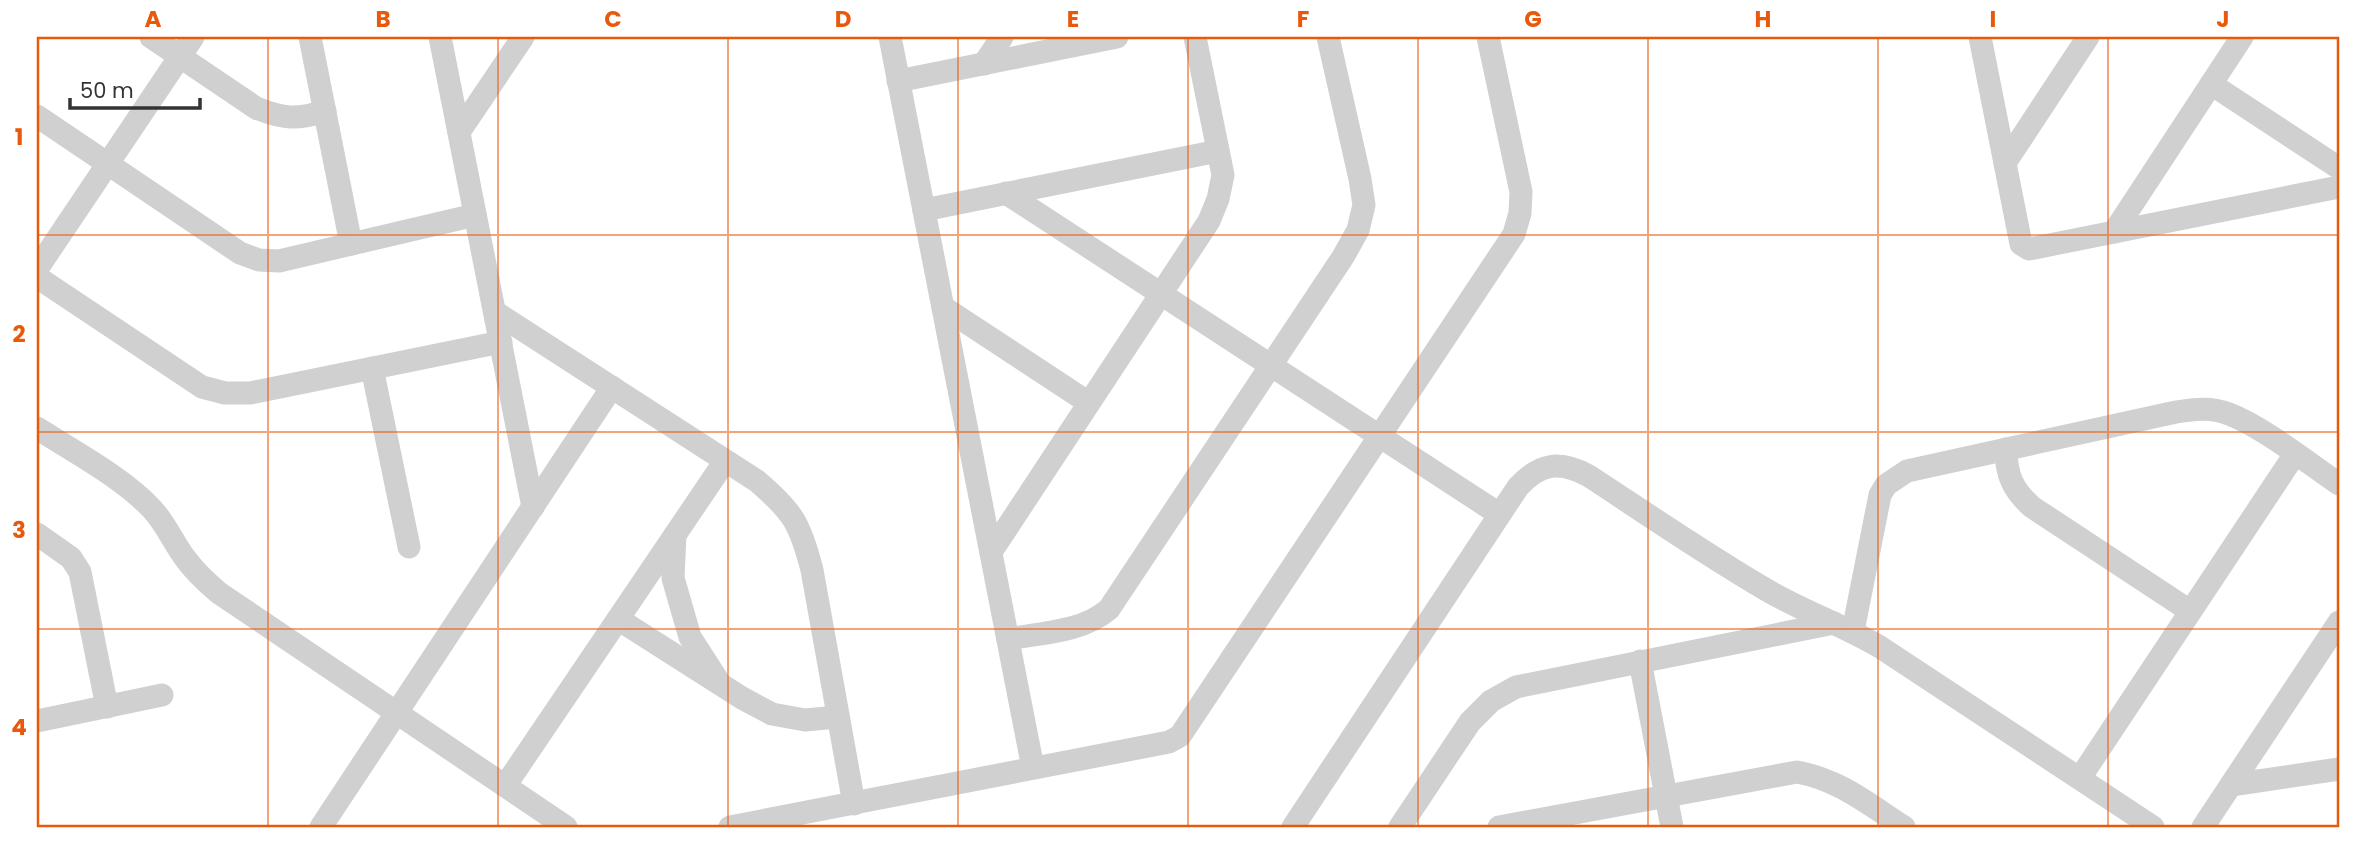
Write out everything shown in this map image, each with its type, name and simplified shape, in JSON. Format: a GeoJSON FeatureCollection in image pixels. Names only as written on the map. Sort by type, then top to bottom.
{"type":"FeatureCollection","features":[{"type":"Feature","properties":{"kind":"street"},"geometry":{"type":"LineString","coordinates":[[151,37],[256,108],[290,118],[325,111]]}},
{"type":"Feature","properties":{"kind":"street"},"geometry":{"type":"LineString","coordinates":[[37,270],[193,37]]}},
{"type":"Feature","properties":{"kind":"street"},"geometry":{"type":"LineString","coordinates":[[310,37],[351,244]]}},
{"type":"Feature","properties":{"kind":"street"},"geometry":{"type":"LineString","coordinates":[[440,37],[533,507]]}},
{"type":"Feature","properties":{"kind":"street"},"geometry":{"type":"LineString","coordinates":[[459,132],[523,37]]}},
{"type":"Feature","properties":{"kind":"street"},"geometry":{"type":"LineString","coordinates":[[890,37],[1033,768]]}},
{"type":"Feature","properties":{"kind":"street"},"geometry":{"type":"LineString","coordinates":[[984,64],[1002,37]]}},
{"type":"Feature","properties":{"kind":"street"},"geometry":{"type":"LineString","coordinates":[[898,81],[1116,37]]}},
{"type":"Feature","properties":{"kind":"street"},"geometry":{"type":"LineString","coordinates":[[991,552],[1209,221],[1218,199],[1223,175],[1195,37]]}},
{"type":"Feature","properties":{"kind":"street"},"geometry":{"type":"LineString","coordinates":[[1008,639],[1087,624],[1109,609],[1343,257],[1358,230],[1364,205],[1360,178],[1328,37]]}},
{"type":"Feature","properties":{"kind":"street"},"geometry":{"type":"LineString","coordinates":[[730,827],[1169,742],[1180,736],[1514,234],[1520,213],[1521,192],[1489,37]]}},
{"type":"Feature","properties":{"kind":"street"},"geometry":{"type":"LineString","coordinates":[[1980,37],[2020,239],[2025,247],[2034,248],[2339,187]]}},
{"type":"Feature","properties":{"kind":"street"},"geometry":{"type":"LineString","coordinates":[[2005,163],[2088,37]]}},
{"type":"Feature","properties":{"kind":"street"},"geometry":{"type":"LineString","coordinates":[[2114,232],[2242,37]]}},
{"type":"Feature","properties":{"kind":"street"},"geometry":{"type":"LineString","coordinates":[[2211,84],[2339,168]]}},
{"type":"Feature","properties":{"kind":"street"},"geometry":{"type":"LineString","coordinates":[[37,116],[240,253],[259,260],[279,261],[475,215]]}},
{"type":"Feature","properties":{"kind":"street"},"geometry":{"type":"LineString","coordinates":[[923,210],[1219,151]]}},
{"type":"Feature","properties":{"kind":"street"},"geometry":{"type":"LineString","coordinates":[[1006,193],[1500,514]]}},
{"type":"Feature","properties":{"kind":"street"},"geometry":{"type":"LineString","coordinates":[[37,277],[202,387],[225,393],[250,393],[501,342]]}},
{"type":"Feature","properties":{"kind":"street"},"geometry":{"type":"LineString","coordinates":[[943,307],[1089,403]]}},
{"type":"Feature","properties":{"kind":"street"},"geometry":{"type":"LineString","coordinates":[[495,312],[757,481],[784,504],[803,535],[854,804]]}},
{"type":"Feature","properties":{"kind":"street"},"geometry":{"type":"LineString","coordinates":[[372,368],[409,547]]}},
{"type":"Feature","properties":{"kind":"street"},"geometry":{"type":"LineString","coordinates":[[322,827],[612,387]]}},
{"type":"Feature","properties":{"kind":"street"},"geometry":{"type":"LineString","coordinates":[[1843,627],[1876,507],[1886,485],[1907,471],[2202,408],[2228,413],[2251,425],[2339,484]]}},
{"type":"Feature","properties":{"kind":"street"},"geometry":{"type":"LineString","coordinates":[[37,428],[128,488],[152,508],[171,533],[183,556],[199,576],[219,593],[566,827]]}},
{"type":"Feature","properties":{"kind":"street"},"geometry":{"type":"LineString","coordinates":[[2007,449],[2006,466],[2011,482],[2020,496],[2032,507],[2190,611]]}},
{"type":"Feature","properties":{"kind":"street"},"geometry":{"type":"LineString","coordinates":[[2080,778],[2295,454]]}},
{"type":"Feature","properties":{"kind":"street"},"geometry":{"type":"LineString","coordinates":[[505,786],[725,461]]}},
{"type":"Feature","properties":{"kind":"street"},"geometry":{"type":"LineString","coordinates":[[1293,827],[1518,486],[1529,475],[1543,467],[1559,465],[1575,468],[1765,589],[1843,627],[2153,827]]}},
{"type":"Feature","properties":{"kind":"street"},"geometry":{"type":"LineString","coordinates":[[37,534],[71,558],[80,572],[107,706]]}},
{"type":"Feature","properties":{"kind":"street"},"geometry":{"type":"LineString","coordinates":[[675,535],[673,578],[690,637],[721,685]]}},
{"type":"Feature","properties":{"kind":"street"},"geometry":{"type":"LineString","coordinates":[[618,619],[772,714],[805,720],[838,718]]}},
{"type":"Feature","properties":{"kind":"street"},"geometry":{"type":"LineString","coordinates":[[2203,827],[2332,643],[2339,622]]}},
{"type":"Feature","properties":{"kind":"street"},"geometry":{"type":"LineString","coordinates":[[1399,827],[1471,722],[1491,701],[1516,687],[1640,661],[1843,627]]}},
{"type":"Feature","properties":{"kind":"street"},"geometry":{"type":"LineString","coordinates":[[1640,661],[1672,827]]}},
{"type":"Feature","properties":{"kind":"street"},"geometry":{"type":"LineString","coordinates":[[37,721],[162,695]]}},
{"type":"Feature","properties":{"kind":"street"},"geometry":{"type":"LineString","coordinates":[[2231,785],[2339,769]]}},
{"type":"Feature","properties":{"kind":"street"},"geometry":{"type":"LineString","coordinates":[[1499,827],[1797,772],[1822,776],[1904,827]]}}]}
